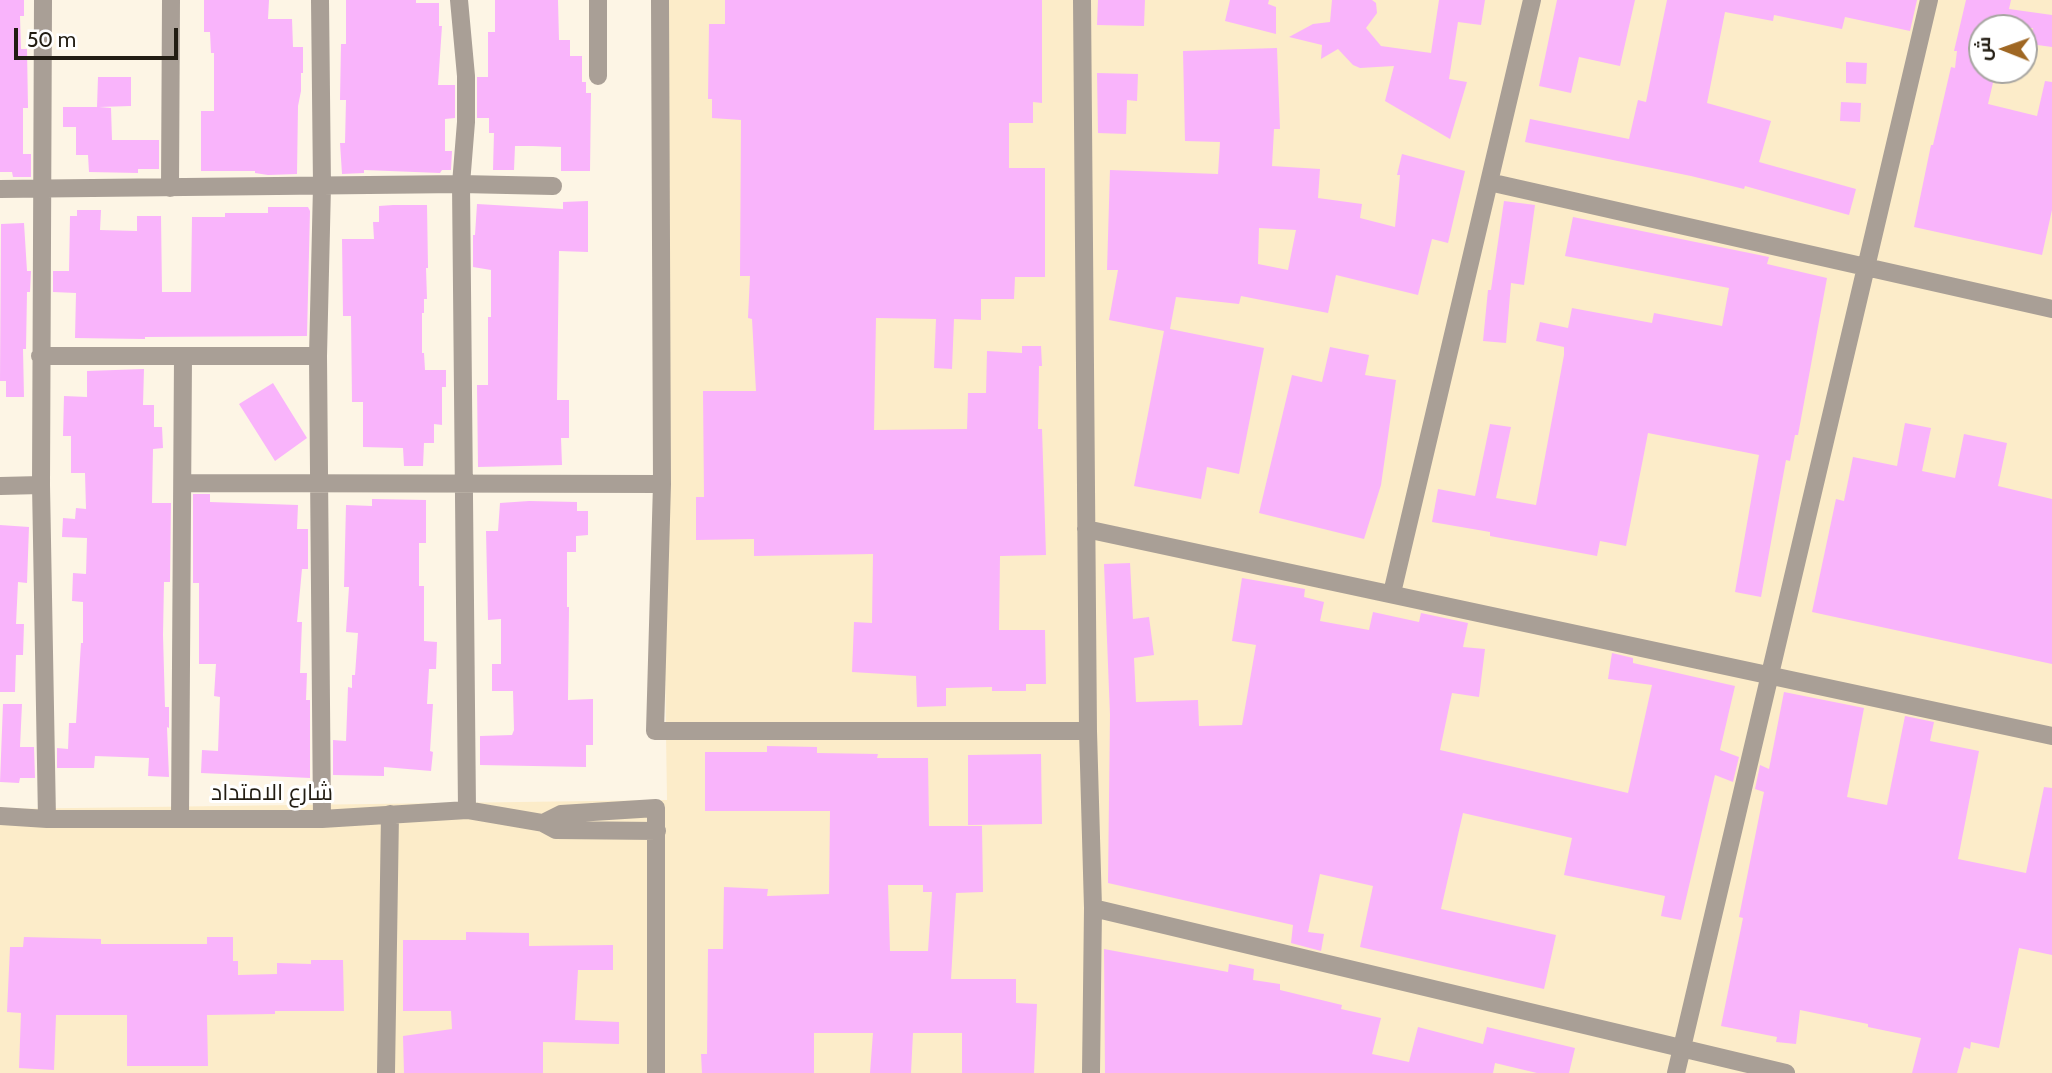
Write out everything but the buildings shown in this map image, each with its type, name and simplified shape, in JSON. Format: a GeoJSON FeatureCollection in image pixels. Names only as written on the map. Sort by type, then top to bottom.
{"type":"FeatureCollection","features":[{"type":"Feature","properties":{"kind":"street"},"geometry":{"type":"LineString","coordinates":[[43,0],[40,356],[47,819]]}},
{"type":"Feature","properties":{"kind":"street"},"geometry":{"type":"LineString","coordinates":[[170,188],[171,0]]}},
{"type":"Feature","properties":{"kind":"street"},"geometry":{"type":"LineString","coordinates":[[320,0],[322,186],[318,356],[322,819]]}},
{"type":"Feature","properties":{"kind":"street"},"geometry":{"type":"LineString","coordinates":[[459,0],[466,76],[466,122],[460,184],[467,810]]}},
{"type":"Feature","properties":{"kind":"street"},"geometry":{"type":"LineString","coordinates":[[598,0],[598,76]]}},
{"type":"Feature","properties":{"kind":"street"},"geometry":{"type":"LineString","coordinates":[[660,0],[662,484],[655,731],[1088,732]]}},
{"type":"Feature","properties":{"kind":"street"},"geometry":{"type":"LineString","coordinates":[[1082,0],[1088,732],[1093,908],[1091,1073]]}},
{"type":"Feature","properties":{"kind":"street"},"geometry":{"type":"LineString","coordinates":[[1392,593],[1532,0]]}},
{"type":"Feature","properties":{"kind":"street"},"geometry":{"type":"LineString","coordinates":[[1676,1073],[1929,0]]}},
{"type":"Feature","properties":{"kind":"street"},"geometry":{"type":"LineString","coordinates":[[1489,182],[2052,309]]}},
{"type":"Feature","properties":{"kind":"street"},"geometry":{"type":"LineString","coordinates":[[0,189],[460,184],[553,186]]}},
{"type":"Feature","properties":{"kind":"street"},"geometry":{"type":"LineString","coordinates":[[40,356],[318,356]]}},
{"type":"Feature","properties":{"kind":"street"},"geometry":{"type":"LineString","coordinates":[[180,818],[183,357]]}},
{"type":"Feature","properties":{"kind":"street"},"geometry":{"type":"LineString","coordinates":[[183,483],[662,484]]}},
{"type":"Feature","properties":{"kind":"street"},"geometry":{"type":"LineString","coordinates":[[0,486],[41,485]]}},
{"type":"Feature","properties":{"kind":"street"},"geometry":{"type":"LineString","coordinates":[[1086,529],[2052,736]]}},
{"type":"Feature","properties":{"kind":"street","name":"شارع الامتداد"},"geometry":{"type":"LineString","coordinates":[[0,816],[47,819],[322,819],[467,810],[543,823],[556,830],[657,831],[656,808],[561,814],[543,823]]}},
{"type":"Feature","properties":{"kind":"street"},"geometry":{"type":"LineString","coordinates":[[386,1073],[390,814]]}},
{"type":"Feature","properties":{"kind":"street"},"geometry":{"type":"LineString","coordinates":[[656,1073],[657,831]]}},
{"type":"Feature","properties":{"kind":"street"},"geometry":{"type":"LineString","coordinates":[[1093,908],[1786,1073]]}},
{"type":"Feature","properties":{"kind":"shaded area"},"geometry":{"type":"Polygon","coordinates":[[[655,0],[2052,0],[2052,1073],[0,1073],[0,809],[667,800],[655,0]]]}}]}
